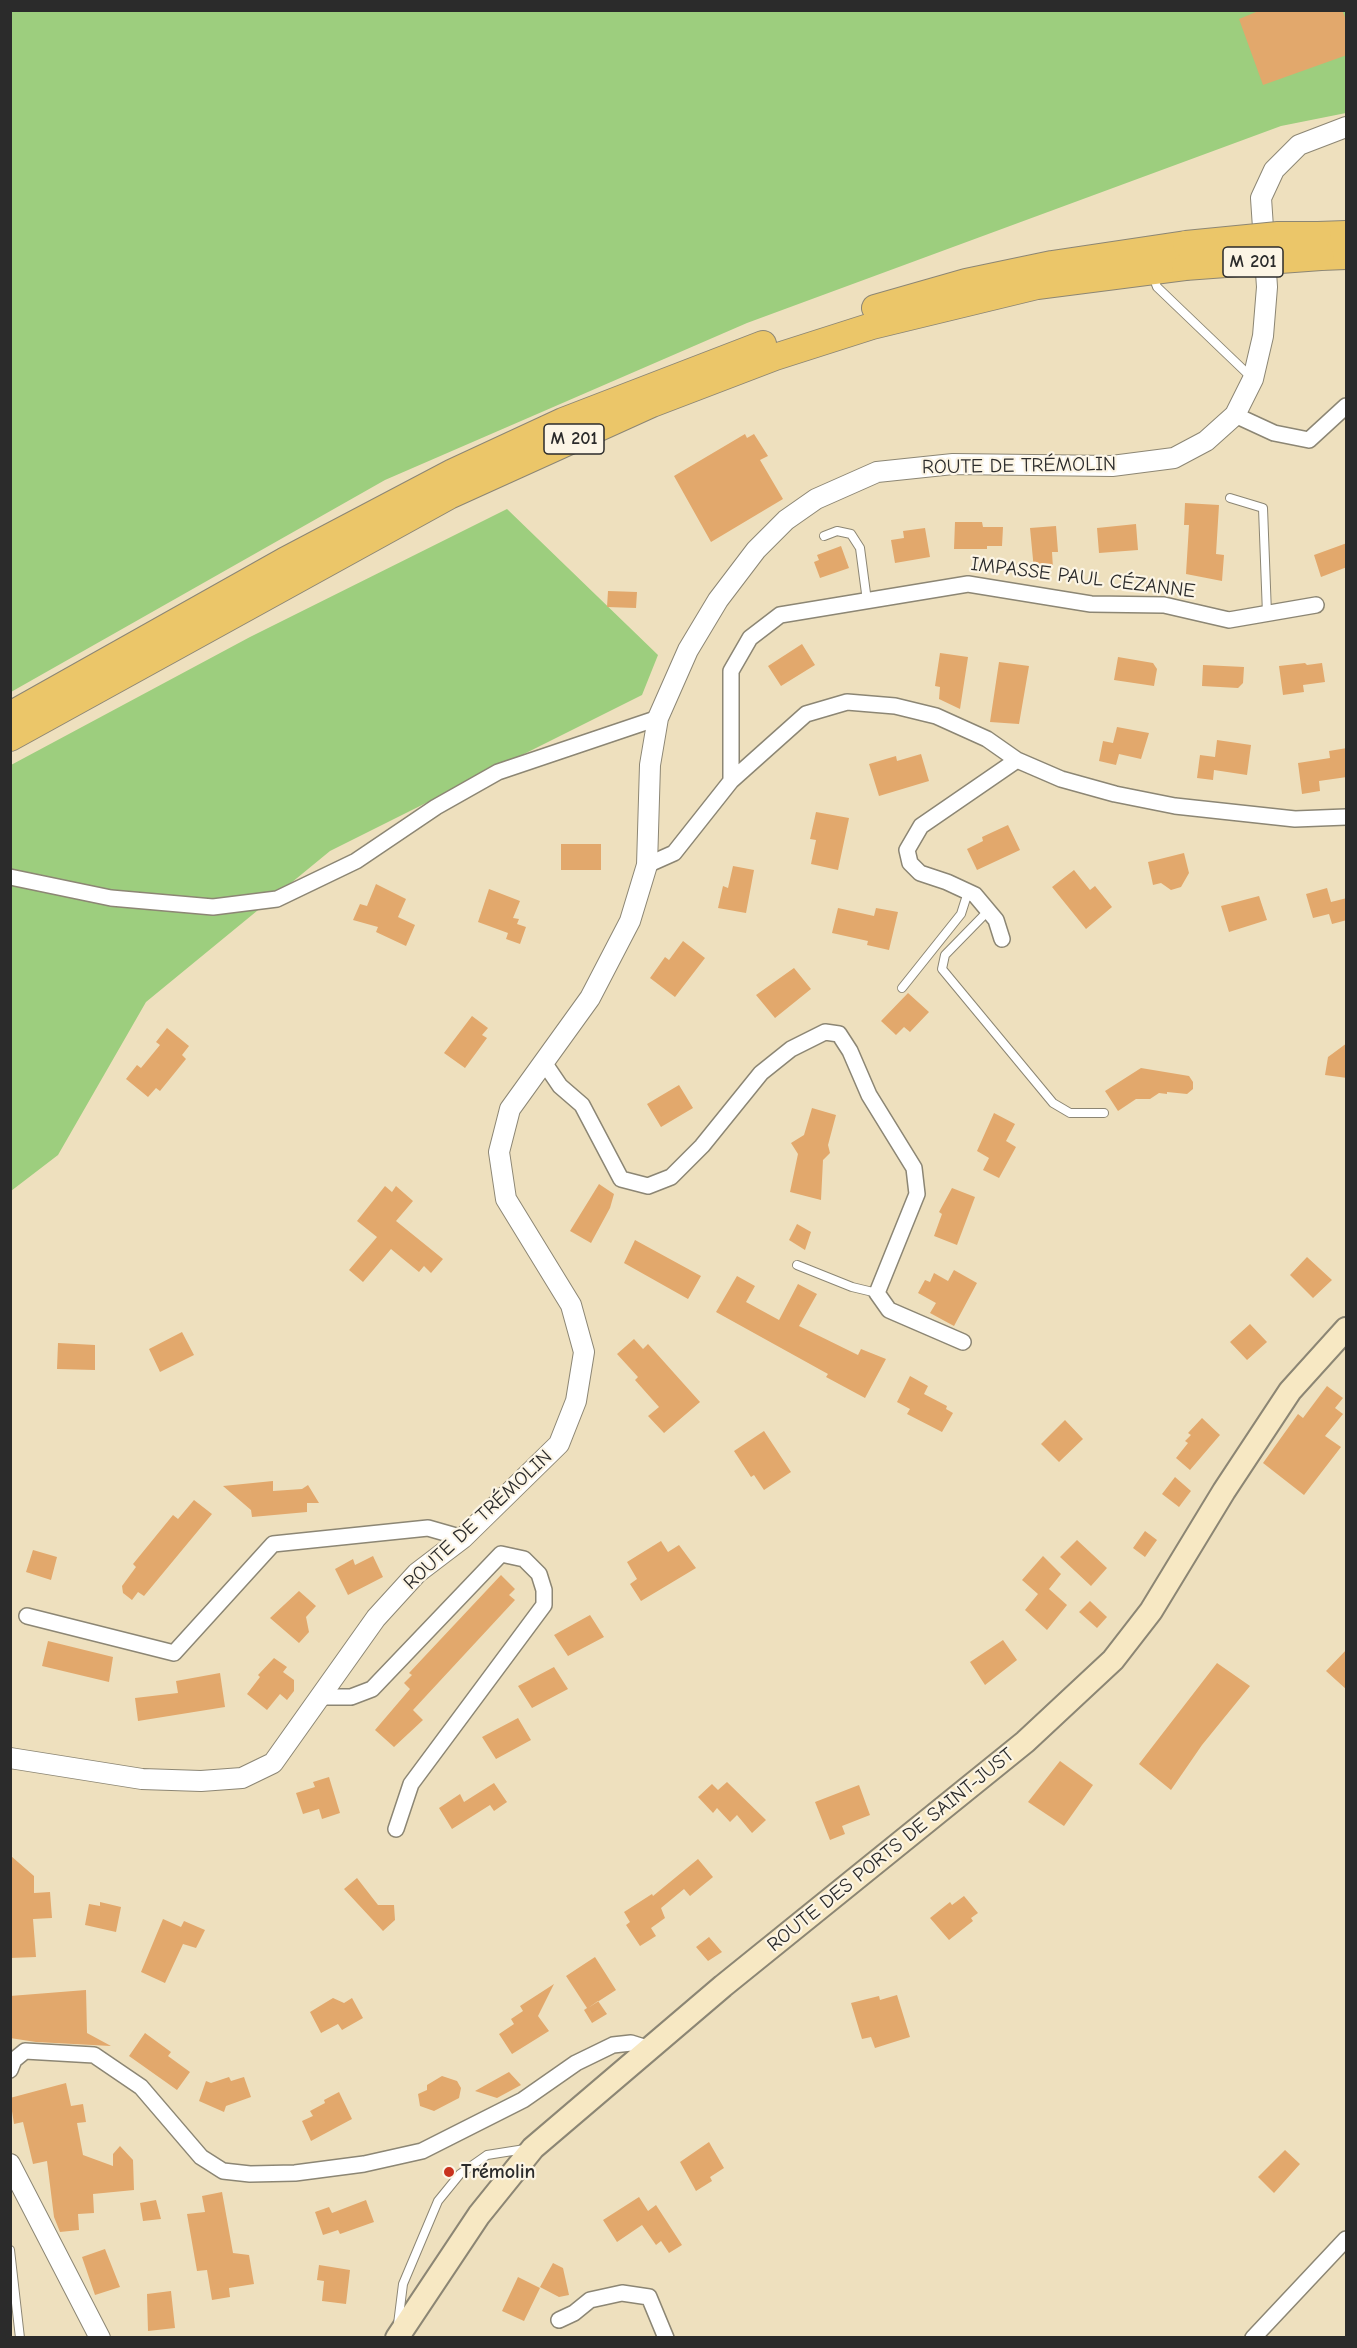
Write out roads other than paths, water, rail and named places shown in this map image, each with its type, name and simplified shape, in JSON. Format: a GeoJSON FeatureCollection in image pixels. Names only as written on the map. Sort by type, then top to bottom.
{"type":"FeatureCollection","features":[{"type":"Feature","properties":{"kind":"highway","name":"M 201"},"geometry":{"type":"LineString","coordinates":[[10,715],[284,561],[453,472],[563,421],[714,361],[825,323],[966,282],[1052,264],[1320,246],[1347,234]]}},
{"type":"Feature","properties":{"kind":"highway","name":"M 201"},"geometry":{"type":"LineString","coordinates":[[1320,246],[1347,256]]}},
{"type":"Feature","properties":{"kind":"highway","name":"M 201"},"geometry":{"type":"LineString","coordinates":[[10,738],[449,496],[652,404],[775,357],[872,326],[1037,286],[1151,272],[1186,255]]}},
{"type":"Feature","properties":{"kind":"main road","name":"ROUTE DES PORTS DE SAINT-JUST"},"geometry":{"type":"LineString","coordinates":[[397,2337],[479,2215],[533,2148],[741,1972],[1026,1742],[1113,1660],[1151,1611],[1224,1491],[1290,1391],[1347,1329]]}},
{"type":"Feature","properties":{"kind":"street","name":"ROUTE DE TRÉMOLIN"},"geometry":{"type":"LineString","coordinates":[[10,1758],[142,1779],[201,1781],[242,1778],[273,1763],[376,1618],[417,1573],[464,1538],[559,1444],[576,1401],[584,1352],[571,1305],[506,1199],[499,1152],[510,1109],[590,998],[630,921],[647,865],[650,765],[658,718],[688,650],[718,600],[756,550],[786,520],[816,499],[877,472],[953,464],[1112,466],[1174,458],[1206,441],[1235,415],[1253,380],[1263,336],[1267,287],[1261,198],[1274,170],[1299,145],[1347,128]]}},
{"type":"Feature","properties":{"kind":"street"},"geometry":{"type":"LineString","coordinates":[[1235,415],[1274,434],[1309,440],[1347,406]]}},
{"type":"Feature","properties":{"kind":"street","name":"IMPASSE PAUL CÉZANNE"},"geometry":{"type":"LineString","coordinates":[[731,782],[731,670],[750,638],[780,615],[969,584],[1091,604],[1164,605],[1229,620],[1316,605]]}},
{"type":"Feature","properties":{"kind":"street"},"geometry":{"type":"LineString","coordinates":[[647,865],[674,853],[731,782],[806,714],[847,702],[895,706],[936,716],[987,739],[1017,760],[1061,779],[1115,794],[1175,806],[1295,819],[1347,817]]}},
{"type":"Feature","properties":{"kind":"street"},"geometry":{"type":"LineString","coordinates":[[10,877],[111,898],[213,908],[277,899],[356,861],[436,807],[498,772],[658,718]]}},
{"type":"Feature","properties":{"kind":"street"},"geometry":{"type":"LineString","coordinates":[[1002,939],[996,920],[975,895],[920,873],[910,863],[907,850],[921,826],[1017,760]]}},
{"type":"Feature","properties":{"kind":"street"},"geometry":{"type":"LineString","coordinates":[[543,1061],[560,1086],[582,1105],[621,1179],[648,1186],[671,1178],[702,1146],[761,1073],[791,1049],[825,1032],[840,1035],[850,1051],[869,1095],[914,1168],[917,1194],[877,1293],[889,1310],[963,1342]]}},
{"type":"Feature","properties":{"kind":"street"},"geometry":{"type":"LineString","coordinates":[[27,1616],[174,1653],[273,1544],[428,1528],[464,1538]]}},
{"type":"Feature","properties":{"kind":"street"},"geometry":{"type":"LineString","coordinates":[[322,1697],[351,1696],[372,1689],[501,1554],[524,1559],[539,1574],[544,1590],[544,1605],[411,1784],[396,1829]]}},
{"type":"Feature","properties":{"kind":"street"},"geometry":{"type":"LineString","coordinates":[[10,2070],[14,2060],[25,2050],[94,2055],[141,2087],[201,2157],[224,2171],[250,2174],[295,2173],[364,2164],[422,2151],[523,2100],[576,2062],[613,2045],[632,2043],[650,2049]]}},
{"type":"Feature","properties":{"kind":"street"},"geometry":{"type":"LineString","coordinates":[[10,2164],[100,2337]]}},
{"type":"Feature","properties":{"kind":"street"},"geometry":{"type":"LineString","coordinates":[[1253,2337],[1347,2239]]}},
{"type":"Feature","properties":{"kind":"street"},"geometry":{"type":"LineString","coordinates":[[559,2320],[574,2313],[590,2300],[622,2293],[649,2297],[666,2337]]}},
{"type":"Feature","properties":{"kind":"lane"},"geometry":{"type":"LineString","coordinates":[[1151,272],[1157,287],[1253,380]]}},
{"type":"Feature","properties":{"kind":"lane"},"geometry":{"type":"LineString","coordinates":[[1230,498],[1263,508],[1267,614]]}},
{"type":"Feature","properties":{"kind":"lane"},"geometry":{"type":"LineString","coordinates":[[824,536],[837,531],[851,534],[860,548],[867,601]]}},
{"type":"Feature","properties":{"kind":"lane"},"geometry":{"type":"LineString","coordinates":[[902,988],[961,915],[968,892]]}},
{"type":"Feature","properties":{"kind":"lane"},"geometry":{"type":"LineString","coordinates":[[988,911],[945,955],[942,969],[1053,1103],[1070,1113],[1104,1113]]}},
{"type":"Feature","properties":{"kind":"lane"},"geometry":{"type":"LineString","coordinates":[[797,1265],[852,1287],[877,1293]]}},
{"type":"Feature","properties":{"kind":"lane"},"geometry":{"type":"LineString","coordinates":[[397,2337],[403,2284],[438,2201],[460,2174],[487,2155],[533,2148]]}},
{"type":"Feature","properties":{"kind":"lane"},"geometry":{"type":"LineString","coordinates":[[10,2250],[20,2337]]}},
{"type":"Feature","properties":{"kind":"place","name":"Trémolin"},"geometry":{"type":"Point","coordinates":[449,2172]}}]}
